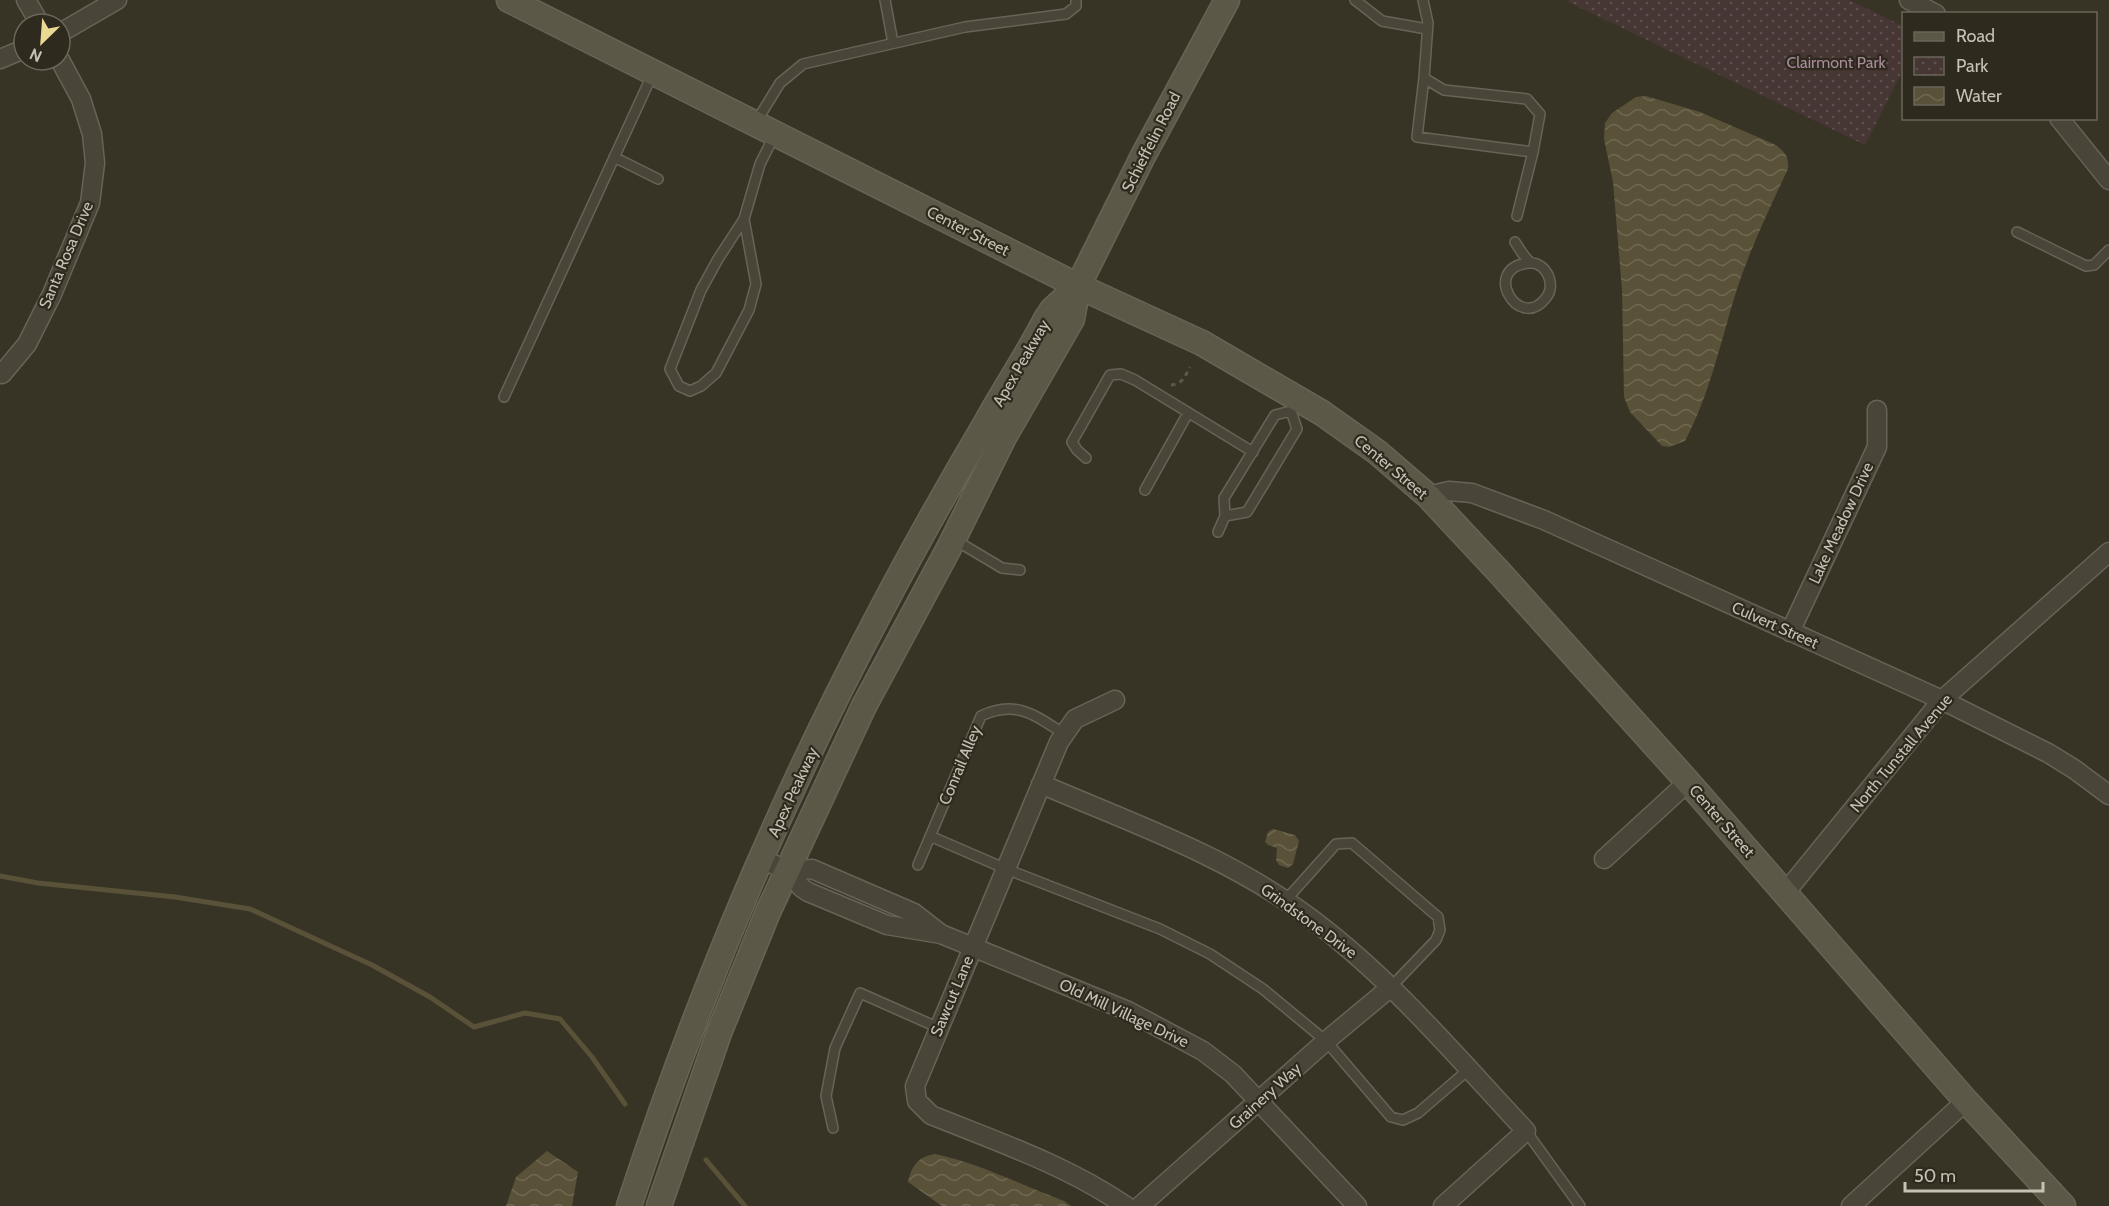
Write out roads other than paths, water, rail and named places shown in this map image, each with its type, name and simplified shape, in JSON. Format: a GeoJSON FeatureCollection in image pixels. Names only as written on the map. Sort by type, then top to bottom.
{"type":"FeatureCollection","features":[{"type":"Feature","properties":{"kind":"main road","name":"Center Street"},"geometry":{"type":"LineString","coordinates":[[509,0],[1078,286],[1202,343],[1295,405],[1377,452],[1428,496],[1499,572],[1688,782],[1966,1101],[2063,1206]]}},
{"type":"Feature","properties":{"kind":"main road","name":"Schieffelin Road"},"geometry":{"type":"LineString","coordinates":[[1078,286],[1143,156],[1227,0]]}},
{"type":"Feature","properties":{"kind":"main road","name":"Apex Peakway"},"geometry":{"type":"LineString","coordinates":[[658,1206],[719,1033],[768,912],[864,706],[953,539],[1004,437],[1072,319],[1078,286]]}},
{"type":"Feature","properties":{"kind":"main road","name":"Apex Peakway"},"geometry":{"type":"LineString","coordinates":[[629,1206],[670,1084],[704,994],[762,859],[837,695],[895,582],[1046,319],[1052,310],[1078,286]]}},
{"type":"Feature","properties":{"kind":"street"},"geometry":{"type":"LineString","coordinates":[[72,26],[117,0]]}},
{"type":"Feature","properties":{"kind":"street","name":"Santa Rosa Drive"},"geometry":{"type":"LineString","coordinates":[[2,374],[27,345],[52,294],[90,203],[94,163],[92,134],[81,99],[66,72]]}},
{"type":"Feature","properties":{"kind":"street"},"geometry":{"type":"LineString","coordinates":[[2061,120],[2109,180]]}},
{"type":"Feature","properties":{"kind":"street","name":"Lake Meadow Drive"},"geometry":{"type":"LineString","coordinates":[[1790,632],[1877,447],[1877,410]]}},
{"type":"Feature","properties":{"kind":"street","name":"Culvert Street"},"geometry":{"type":"LineString","coordinates":[[1428,496],[1449,491],[1472,493],[1506,504],[1942,700],[2048,753],[2109,795]]}},
{"type":"Feature","properties":{"kind":"street","name":"North Tunstall Avenue"},"geometry":{"type":"LineString","coordinates":[[1785,893],[1942,700],[2109,552]]}},
{"type":"Feature","properties":{"kind":"street","name":"Sawcut Lane"},"geometry":{"type":"LineString","coordinates":[[1115,700],[1075,719],[1059,742],[915,1086],[917,1101],[931,1115],[1082,1178],[1126,1206]]}},
{"type":"Feature","properties":{"kind":"street"},"geometry":{"type":"LineString","coordinates":[[1604,859],[1688,782]]}},
{"type":"Feature","properties":{"kind":"street","name":"Grindstone Drive"},"geometry":{"type":"LineString","coordinates":[[1041,784],[1200,853],[1285,900],[1365,962],[1526,1131]]}},
{"type":"Feature","properties":{"kind":"street","name":"Old Mill Village Drive"},"geometry":{"type":"LineString","coordinates":[[762,859],[788,871],[813,869],[914,913],[941,934],[1091,995],[1171,1032],[1203,1051],[1225,1068],[1357,1206]]}},
{"type":"Feature","properties":{"kind":"street","name":"Grainery Way"},"geometry":{"type":"LineString","coordinates":[[1140,1206],[1326,1041],[1391,987]]}},
{"type":"Feature","properties":{"kind":"street"},"geometry":{"type":"LineString","coordinates":[[1851,1206],[1966,1101]]}},
{"type":"Feature","properties":{"kind":"street"},"geometry":{"type":"LineString","coordinates":[[1443,1206],[1526,1131]]}},
{"type":"Feature","properties":{"kind":"lane"},"geometry":{"type":"LineString","coordinates":[[885,0],[893,43]]}},
{"type":"Feature","properties":{"kind":"lane"},"geometry":{"type":"LineString","coordinates":[[744,219],[756,284],[749,310],[716,374],[701,386],[690,391],[679,386],[670,369],[701,290],[744,219],[760,164],[765,129],[780,83],[803,64],[965,27],[1066,14],[1076,6],[1076,0]]}},
{"type":"Feature","properties":{"kind":"lane"},"geometry":{"type":"LineString","coordinates":[[1355,0],[1382,21],[1427,29]]}},
{"type":"Feature","properties":{"kind":"lane"},"geometry":{"type":"LineString","coordinates":[[1423,0],[1427,29],[1417,137],[1533,152]]}},
{"type":"Feature","properties":{"kind":"lane"},"geometry":{"type":"LineString","coordinates":[[504,397],[653,73]]}},
{"type":"Feature","properties":{"kind":"lane"},"geometry":{"type":"LineString","coordinates":[[1424,78],[1444,90],[1527,99],[1540,114],[1517,216]]}},
{"type":"Feature","properties":{"kind":"lane"},"geometry":{"type":"LineString","coordinates":[[614,157],[658,178]]}},
{"type":"Feature","properties":{"kind":"lane"},"geometry":{"type":"LineString","coordinates":[[2017,232],[2086,266],[2094,265],[2109,250]]}},
{"type":"Feature","properties":{"kind":"lane"},"geometry":{"type":"LineString","coordinates":[[1515,242],[1530,262],[1537,264],[1548,274],[1550,289],[1543,302],[1530,308],[1515,304],[1506,292],[1505,285],[1507,277],[1515,266],[1530,262]]}},
{"type":"Feature","properties":{"kind":"lane"},"geometry":{"type":"LineString","coordinates":[[1086,458],[1072,442],[1110,375],[1120,374],[1135,380],[1253,452]]}},
{"type":"Feature","properties":{"kind":"lane"},"geometry":{"type":"LineString","coordinates":[[1218,532],[1225,516],[1224,498],[1275,415],[1295,405],[1297,429],[1246,512],[1225,516]]}},
{"type":"Feature","properties":{"kind":"lane"},"geometry":{"type":"LineString","coordinates":[[1144,490],[1188,413]]}},
{"type":"Feature","properties":{"kind":"lane"},"geometry":{"type":"LineString","coordinates":[[953,539],[1002,568],[1020,570]]}},
{"type":"Feature","properties":{"kind":"lane","name":"Conrail Alley"},"geometry":{"type":"LineString","coordinates":[[918,865],[981,716],[996,709],[1012,708],[1036,716],[1064,734]]}},
{"type":"Feature","properties":{"kind":"lane"},"geometry":{"type":"LineString","coordinates":[[930,836],[1006,869],[1160,929],[1210,954],[1263,989],[1326,1041],[1391,1117],[1403,1120],[1418,1113],[1468,1070]]}},
{"type":"Feature","properties":{"kind":"lane"},"geometry":{"type":"LineString","coordinates":[[1285,900],[1336,844],[1353,843],[1438,917],[1440,930],[1436,940],[1391,987]]}},
{"type":"Feature","properties":{"kind":"lane"},"geometry":{"type":"LineString","coordinates":[[833,1128],[826,1096],[835,1048],[860,993],[939,1028]]}},
{"type":"Feature","properties":{"kind":"lane"},"geometry":{"type":"LineString","coordinates":[[1526,1131],[1580,1206]]}},
{"type":"Feature","properties":{"kind":"water"},"geometry":{"type":"Polygon","coordinates":[[[1646,96],[1700,112],[1776,145],[1788,161],[1788,169],[1742,273],[1708,386],[1694,423],[1685,441],[1669,447],[1662,446],[1630,412],[1624,397],[1622,290],[1613,182],[1604,139],[1605,123],[1612,113],[1636,97],[1646,96]]]}},
{"type":"Feature","properties":{"kind":"water"},"geometry":{"type":"Polygon","coordinates":[[[1273,829],[1295,835],[1299,841],[1293,864],[1288,868],[1279,865],[1276,860],[1277,848],[1265,842],[1268,832],[1273,829]]]}},
{"type":"Feature","properties":{"kind":"water"},"geometry":{"type":"Polygon","coordinates":[[[547,1151],[578,1172],[572,1206],[506,1206],[516,1177],[547,1151]]]}},
{"type":"Feature","properties":{"kind":"water"},"geometry":{"type":"Polygon","coordinates":[[[935,1154],[984,1169],[1064,1201],[1071,1206],[942,1206],[908,1182],[916,1163],[924,1157],[935,1154]]]}},
{"type":"Feature","properties":{"kind":"waterway"},"geometry":{"type":"LineString","coordinates":[[0,876],[38,883],[175,897],[250,909],[372,965],[430,997],[474,1027],[525,1013],[560,1019],[592,1057],[625,1104]]}},
{"type":"Feature","properties":{"kind":"waterway"},"geometry":{"type":"LineString","coordinates":[[706,1160],[745,1206]]}},
{"type":"Feature","properties":{"kind":"park label","name":"Clairmont Park"},"geometry":{"type":"Point","coordinates":[1836,62]}}]}
